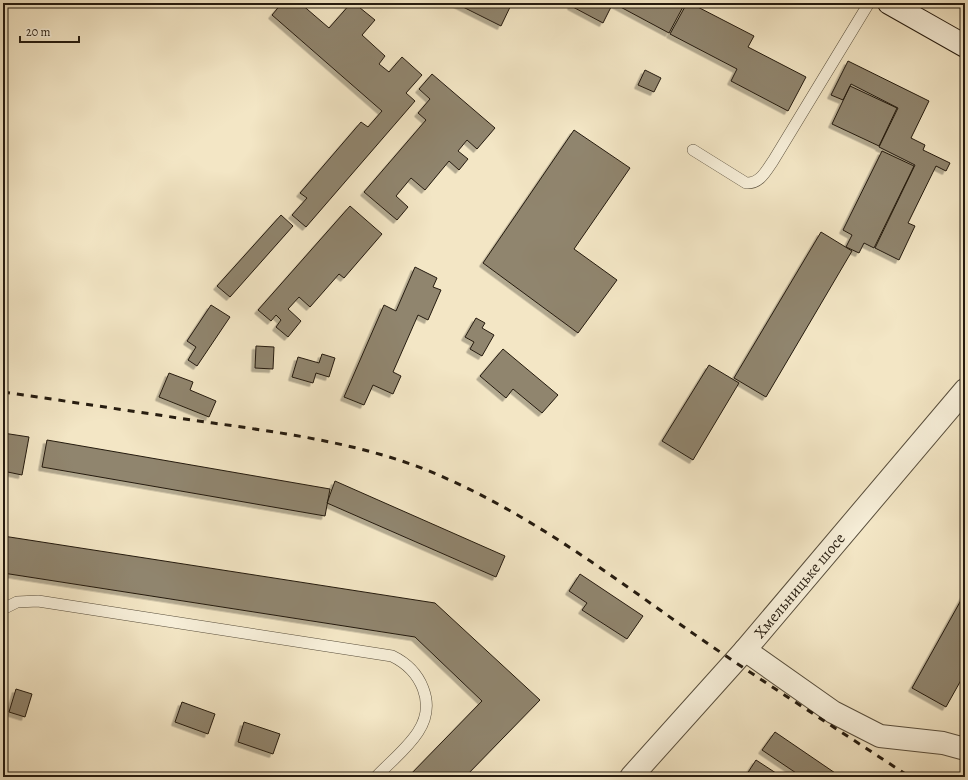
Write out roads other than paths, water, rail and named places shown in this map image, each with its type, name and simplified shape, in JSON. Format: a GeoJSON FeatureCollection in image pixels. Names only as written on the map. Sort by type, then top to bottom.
{"type":"FeatureCollection","features":[{"type":"Feature","properties":{"kind":"street"},"geometry":{"type":"LineString","coordinates":[[889,3],[965,46]]}},
{"type":"Feature","properties":{"kind":"street","name":"Хмельницьке шосе"},"geometry":{"type":"LineString","coordinates":[[630,777],[745,650],[965,390]]}},
{"type":"Feature","properties":{"kind":"street"},"geometry":{"type":"LineString","coordinates":[[745,650],[833,712],[876,734],[943,743],[965,749]]}},
{"type":"Feature","properties":{"kind":"lane"},"geometry":{"type":"LineString","coordinates":[[693,150],[746,183],[752,183],[760,178],[773,160],[869,3]]}},
{"type":"Feature","properties":{"kind":"lane"},"geometry":{"type":"LineString","coordinates":[[3,608],[17,602],[38,601],[392,656],[408,665],[420,680],[426,697],[425,715],[415,736],[376,777]]}},
{"type":"Feature","properties":{"kind":"railway"},"geometry":{"type":"LineString","coordinates":[[3,392],[293,435],[373,452],[424,469],[495,502],[529,522],[595,564],[745,669],[910,777]]}}]}
